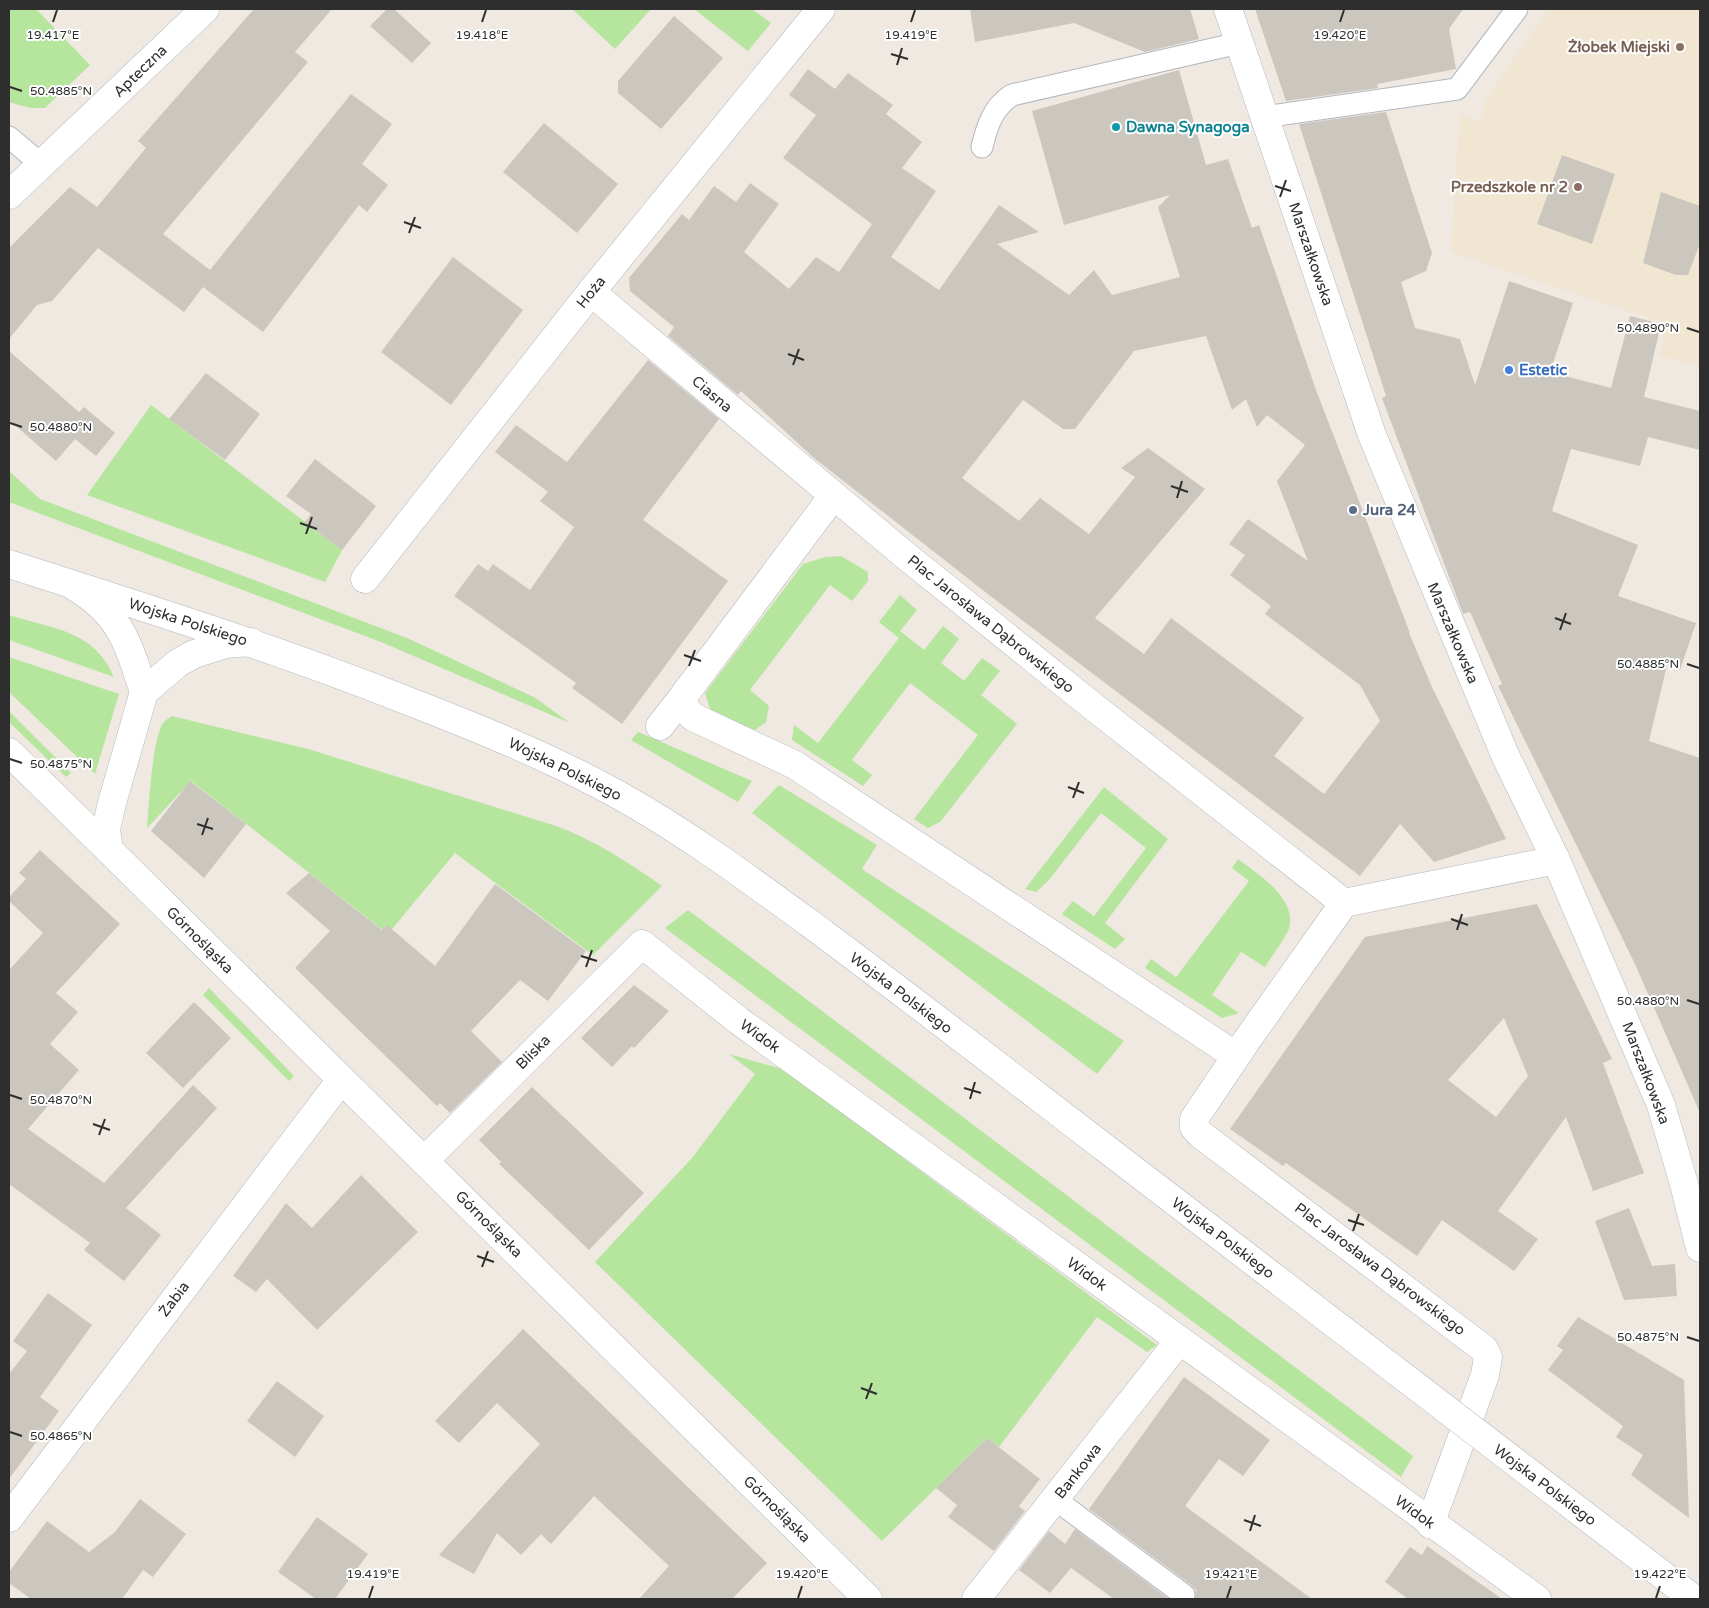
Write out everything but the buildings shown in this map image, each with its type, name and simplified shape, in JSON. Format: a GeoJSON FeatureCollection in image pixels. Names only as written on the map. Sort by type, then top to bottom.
{"type":"FeatureCollection","features":[{"type":"Feature","properties":{"kind":"street","name":"Apteczna"},"geometry":{"type":"LineString","coordinates":[[9,195],[205,9]]}},
{"type":"Feature","properties":{"kind":"street","name":"Hoża"},"geometry":{"type":"LineString","coordinates":[[365,579],[590,292],[821,9]]}},
{"type":"Feature","properties":{"kind":"street","name":"Marszałkowska"},"geometry":{"type":"LineString","coordinates":[[1228,9],[1372,435],[1505,755],[1556,860],[1661,1105],[1700,1248]]}},
{"type":"Feature","properties":{"kind":"street","name":"Ciasna"},"geometry":{"type":"LineString","coordinates":[[590,292],[833,496]]}},
{"type":"Feature","properties":{"kind":"street"},"geometry":{"type":"LineString","coordinates":[[660,726],[833,496]]}},
{"type":"Feature","properties":{"kind":"street","name":"Plac Jarosława Dąbrowskiego"},"geometry":{"type":"LineString","coordinates":[[833,496],[1095,708],[1344,903],[1236,1056],[1194,1119],[1194,1127],[1200,1134],[1478,1342],[1488,1357],[1485,1375],[1430,1524]]}},
{"type":"Feature","properties":{"kind":"street"},"geometry":{"type":"LineString","coordinates":[[9,551],[37,574]]}},
{"type":"Feature","properties":{"kind":"street","name":"Wojska Polskiego"},"geometry":{"type":"LineString","coordinates":[[9,564],[251,642],[322,667],[520,747],[613,792],[674,827],[880,976],[1694,1599]]}},
{"type":"Feature","properties":{"kind":"street"},"geometry":{"type":"LineString","coordinates":[[69,584],[88,595],[112,615],[126,642],[144,692]]}},
{"type":"Feature","properties":{"kind":"street"},"geometry":{"type":"LineString","coordinates":[[109,850],[106,829],[144,692],[178,663],[194,654],[226,644],[251,642]]}},
{"type":"Feature","properties":{"kind":"street"},"geometry":{"type":"LineString","coordinates":[[685,694],[683,706],[693,717],[796,765],[1236,1056]]}},
{"type":"Feature","properties":{"kind":"street","name":"Górnośląska"},"geometry":{"type":"LineString","coordinates":[[9,752],[868,1599]]}},
{"type":"Feature","properties":{"kind":"street"},"geometry":{"type":"LineString","coordinates":[[1344,903],[1556,860]]}},
{"type":"Feature","properties":{"kind":"street","name":"Bliska"},"geometry":{"type":"LineString","coordinates":[[424,1161],[642,944]]}},
{"type":"Feature","properties":{"kind":"street","name":"Widok"},"geometry":{"type":"LineString","coordinates":[[642,944],[739,1021],[1430,1524],[1537,1599]]}},
{"type":"Feature","properties":{"kind":"street","name":"Żabia"},"geometry":{"type":"LineString","coordinates":[[9,1518],[341,1080]]}},
{"type":"Feature","properties":{"kind":"street","name":"Bankowa"},"geometry":{"type":"LineString","coordinates":[[976,1599],[1056,1500],[1179,1341]]}},
{"type":"Feature","properties":{"kind":"lane"},"geometry":{"type":"LineString","coordinates":[[1264,117],[1458,89],[1517,9]]}},
{"type":"Feature","properties":{"kind":"lane"},"geometry":{"type":"LineString","coordinates":[[982,147],[991,116],[998,106],[1012,94],[1240,43]]}},
{"type":"Feature","properties":{"kind":"lane"},"geometry":{"type":"LineString","coordinates":[[9,137],[42,165]]}},
{"type":"Feature","properties":{"kind":"lane"},"geometry":{"type":"LineString","coordinates":[[1056,1500],[1184,1594]]}},
{"type":"Feature","properties":{"kind":"shaded area","name":"Przedszkole nr 2"},"geometry":{"type":"Polygon","coordinates":[[[1548,9],[1700,9],[1700,366],[1659,356],[1668,324],[1451,252],[1460,114],[1480,121],[1486,100],[1548,9]]]}},
{"type":"Feature","properties":{"kind":"green space"},"geometry":{"type":"Polygon","coordinates":[[[9,9],[36,9],[90,65],[45,108],[30,108],[9,102],[9,9]]]}},
{"type":"Feature","properties":{"kind":"green space"},"geometry":{"type":"Polygon","coordinates":[[[572,9],[651,9],[615,49],[572,9]]]}},
{"type":"Feature","properties":{"kind":"green space"},"geometry":{"type":"Polygon","coordinates":[[[694,9],[752,9],[771,23],[748,51],[694,9]]]}},
{"type":"Feature","properties":{"kind":"green space"},"geometry":{"type":"Polygon","coordinates":[[[151,405],[342,550],[325,582],[87,495],[151,405]]]}},
{"type":"Feature","properties":{"kind":"green space"},"geometry":{"type":"Polygon","coordinates":[[[9,471],[40,499],[407,638],[534,697],[570,723],[381,642],[9,502],[9,471]]]}},
{"type":"Feature","properties":{"kind":"green space"},"geometry":{"type":"Polygon","coordinates":[[[841,556],[868,572],[868,581],[852,601],[830,585],[750,690],[769,706],[766,722],[755,730],[739,726],[711,712],[705,693],[803,564],[825,557],[841,556]]]}},
{"type":"Feature","properties":{"kind":"green space"},"geometry":{"type":"Polygon","coordinates":[[[900,595],[917,610],[900,631],[924,650],[943,626],[959,639],[941,663],[964,681],[982,658],[1000,671],[981,695],[1017,724],[940,822],[928,828],[914,819],[978,735],[910,683],[852,760],[872,775],[863,786],[792,740],[794,725],[818,743],[899,638],[879,622],[900,595]]]}},
{"type":"Feature","properties":{"kind":"green space"},"geometry":{"type":"Polygon","coordinates":[[[9,615],[56,628],[84,640],[106,661],[114,677],[9,640],[9,615]]]}},
{"type":"Feature","properties":{"kind":"green space"},"geometry":{"type":"Polygon","coordinates":[[[9,657],[119,694],[95,774],[9,692],[9,657]]]}},
{"type":"Feature","properties":{"kind":"green space"},"geometry":{"type":"Polygon","coordinates":[[[9,711],[71,773],[66,777],[9,722],[9,711]]]}},
{"type":"Feature","properties":{"kind":"green space"},"geometry":{"type":"Polygon","coordinates":[[[172,716],[308,749],[556,826],[610,852],[662,886],[593,955],[455,853],[388,934],[191,781],[147,828],[156,744],[163,723],[172,716]]]}},
{"type":"Feature","properties":{"kind":"green space"},"geometry":{"type":"Polygon","coordinates":[[[638,732],[752,781],[738,802],[631,740],[638,732]]]}},
{"type":"Feature","properties":{"kind":"green space"},"geometry":{"type":"Polygon","coordinates":[[[779,785],[877,845],[862,869],[1124,1041],[1097,1074],[752,813],[779,785]]]}},
{"type":"Feature","properties":{"kind":"green space"},"geometry":{"type":"Polygon","coordinates":[[[1104,787],[1168,839],[1105,923],[1125,939],[1115,949],[1062,914],[1073,901],[1094,916],[1146,848],[1101,813],[1048,881],[1036,892],[1025,889],[1104,787]]]}},
{"type":"Feature","properties":{"kind":"green space"},"geometry":{"type":"Polygon","coordinates":[[[1238,859],[1275,889],[1288,909],[1290,920],[1288,931],[1265,967],[1241,952],[1212,995],[1239,1013],[1222,1018],[1145,968],[1151,959],[1176,977],[1249,881],[1232,868],[1238,859]]]}},
{"type":"Feature","properties":{"kind":"green space"},"geometry":{"type":"Polygon","coordinates":[[[688,910],[1413,1456],[1401,1477],[665,928],[688,910]]]}},
{"type":"Feature","properties":{"kind":"green space"},"geometry":{"type":"Polygon","coordinates":[[[209,988],[294,1076],[289,1081],[203,995],[209,988]]]}},
{"type":"Feature","properties":{"kind":"green space"},"geometry":{"type":"Polygon","coordinates":[[[729,1054],[782,1069],[1157,1345],[1147,1352],[1097,1317],[999,1447],[987,1438],[882,1541],[595,1262],[692,1158],[755,1074],[729,1054]]]}},
{"type":"Feature","properties":{"kind":"place","name":"Żłobek Miejski"},"geometry":{"type":"Point","coordinates":[1680,47]}},
{"type":"Feature","properties":{"kind":"place","name":"Dawna Synagoga"},"geometry":{"type":"Point","coordinates":[1116,127]}},
{"type":"Feature","properties":{"kind":"place","name":"Przedszkole nr 2"},"geometry":{"type":"Point","coordinates":[1578,187]}},
{"type":"Feature","properties":{"kind":"place","name":"Estetic"},"geometry":{"type":"Point","coordinates":[1509,370]}},
{"type":"Feature","properties":{"kind":"place","name":"Jura 24"},"geometry":{"type":"Point","coordinates":[1353,510]}}]}
